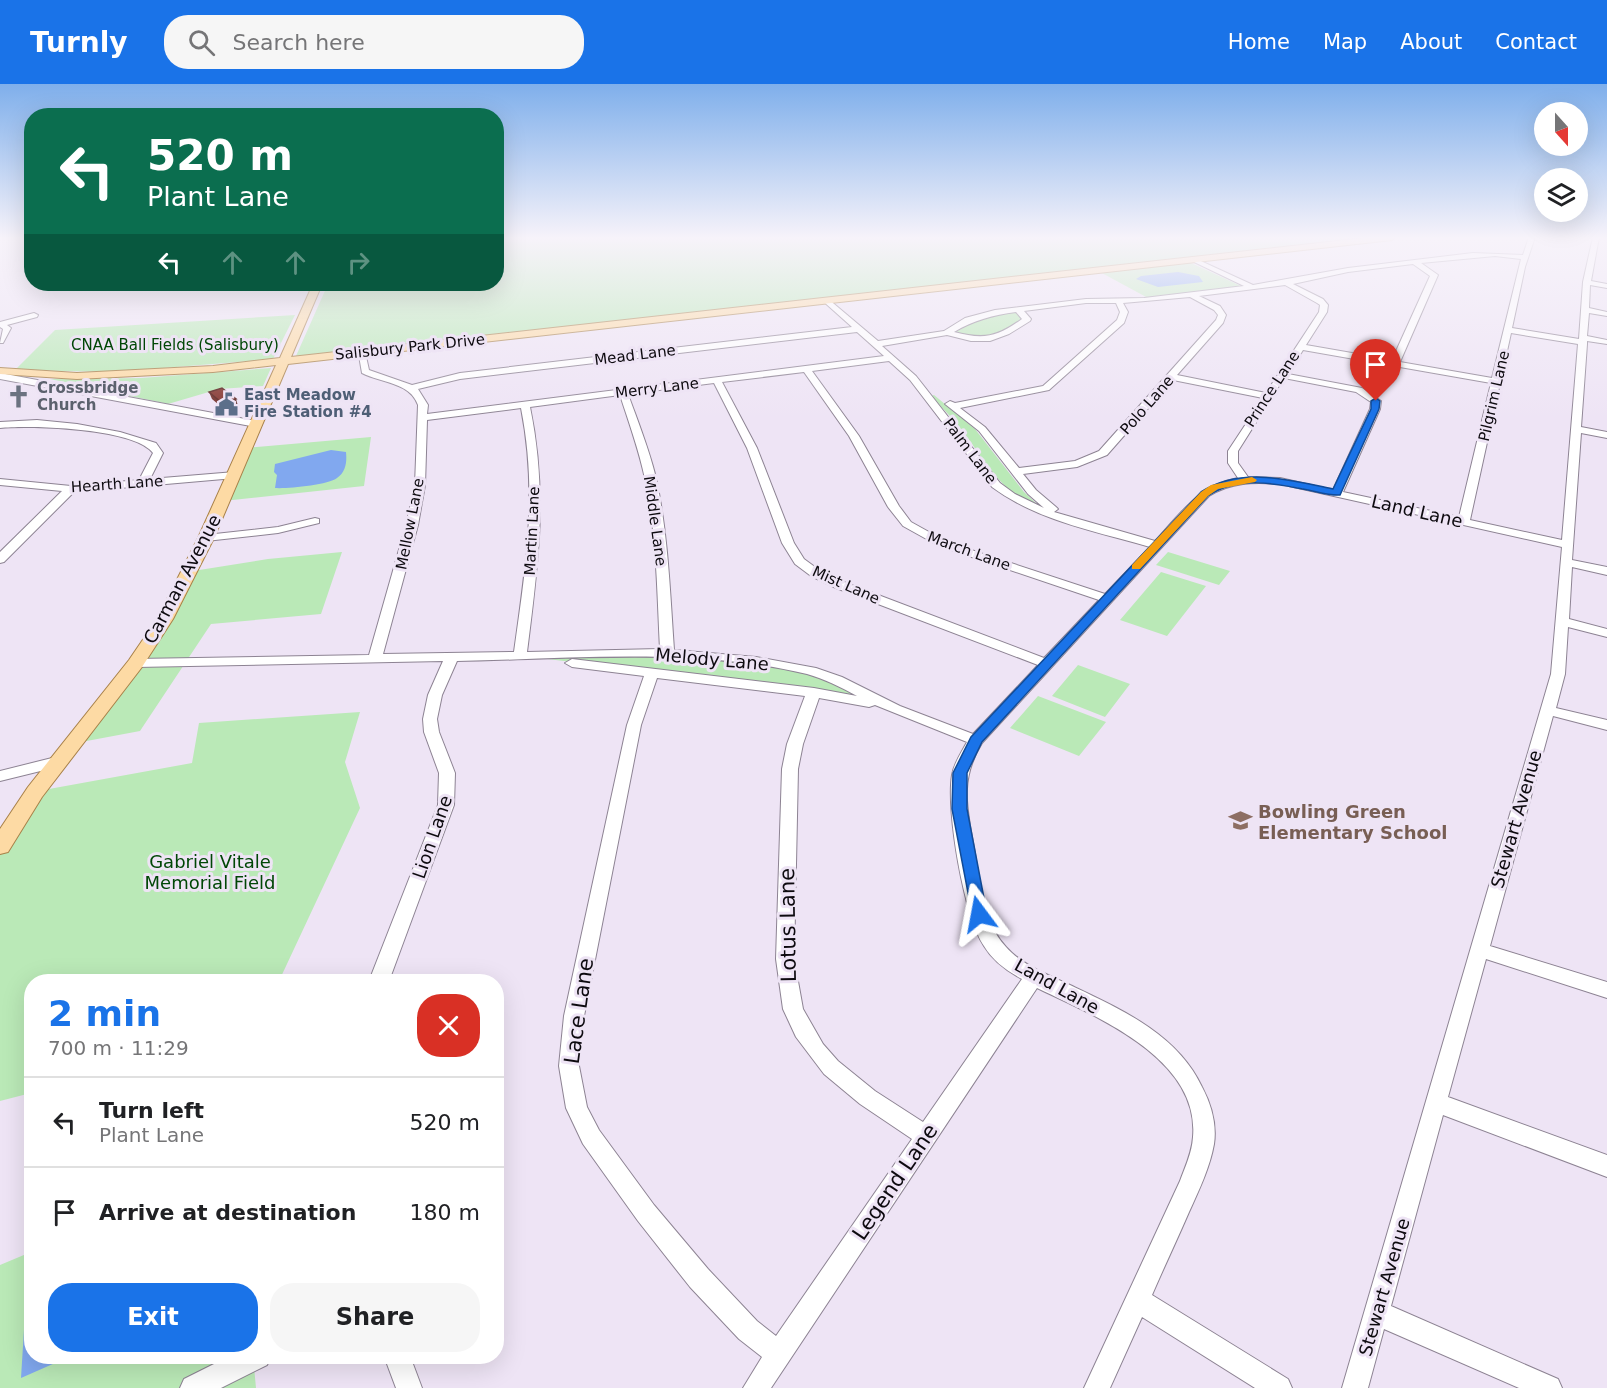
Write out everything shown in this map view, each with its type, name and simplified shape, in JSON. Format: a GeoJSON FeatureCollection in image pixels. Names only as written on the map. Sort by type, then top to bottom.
{"type":"FeatureCollection","features":[{"type":"Feature","properties":{"kind":"main road","name":"Carman Avenue"},"geometry":{"type":"LineString","coordinates":[[0,846],[35,792],[136,663],[165,619],[235,475],[311,298]]}},
{"type":"Feature","properties":{"kind":"main road","name":"Salisbury Park Drive"},"geometry":{"type":"LineString","coordinates":[[0,373],[145,374],[284,361],[846,298]]}},
{"type":"Feature","properties":{"kind":"main road"},"geometry":{"type":"LineString","coordinates":[[40,384],[45,379],[58,375]]}},
{"type":"Feature","properties":{"kind":"street"},"geometry":{"type":"LineString","coordinates":[[877,344],[947,333],[980,315],[1086,301],[1149,298]]}},
{"type":"Feature","properties":{"kind":"street","name":"Polo Lane"},"geometry":{"type":"LineString","coordinates":[[1016,472],[1077,464],[1103,453],[1171,377],[1222,315],[1217,308],[1197,298]]}},
{"type":"Feature","properties":{"kind":"street","name":"Prince Lane"},"geometry":{"type":"LineString","coordinates":[[1245,480],[1237,471],[1231,457],[1267,396],[1323,312],[1324,305],[1316,298]]}},
{"type":"Feature","properties":{"kind":"street"},"geometry":{"type":"LineString","coordinates":[[1395,363],[1424,298]]}},
{"type":"Feature","properties":{"kind":"street","name":"Pilgrim Lane"},"geometry":{"type":"LineString","coordinates":[[1464,522],[1517,298]]}},
{"type":"Feature","properties":{"kind":"street","name":"Stewart Avenue"},"geometry":{"type":"LineString","coordinates":[[1355,1388],[1558,674],[1586,310],[1590,298]]}},
{"type":"Feature","properties":{"kind":"street","name":"Palm Lane"},"geometry":{"type":"LineString","coordinates":[[827,300],[913,378],[954,406],[982,429],[1040,501],[1073,520]]}},
{"type":"Feature","properties":{"kind":"street"},"geometry":{"type":"LineString","coordinates":[[954,406],[1028,393],[1054,383],[1119,324],[1124,312],[1118,300]]}},
{"type":"Feature","properties":{"kind":"street"},"geometry":{"type":"LineString","coordinates":[[947,333],[979,339],[1005,336],[1027,319],[1019,310]]}},
{"type":"Feature","properties":{"kind":"street"},"geometry":{"type":"LineString","coordinates":[[1586,310],[1607,314]]}},
{"type":"Feature","properties":{"kind":"street"},"geometry":{"type":"LineString","coordinates":[[1,324],[34,315]]}},
{"type":"Feature","properties":{"kind":"street"},"geometry":{"type":"LineString","coordinates":[[0,341],[7,328],[1,324]]}},
{"type":"Feature","properties":{"kind":"street","name":"Mead Lane"},"geometry":{"type":"LineString","coordinates":[[413,388],[460,376],[859,329]]}},
{"type":"Feature","properties":{"kind":"street"},"geometry":{"type":"LineString","coordinates":[[1510,330],[1607,342]]}},
{"type":"Feature","properties":{"kind":"street"},"geometry":{"type":"LineString","coordinates":[[1300,347],[1497,381]]}},
{"type":"Feature","properties":{"kind":"street"},"geometry":{"type":"LineString","coordinates":[[361,352],[363,367],[369,373],[413,388]]}},
{"type":"Feature","properties":{"kind":"street","name":"Merry Lane"},"geometry":{"type":"LineString","coordinates":[[422,418],[891,358]]}},
{"type":"Feature","properties":{"kind":"street","name":"March Lane"},"geometry":{"type":"LineString","coordinates":[[806,369],[854,436],[894,507],[907,524],[943,544],[1107,599]]}},
{"type":"Feature","properties":{"kind":"street"},"geometry":{"type":"LineString","coordinates":[[0,373],[40,384],[256,424]]}},
{"type":"Feature","properties":{"kind":"street"},"geometry":{"type":"LineString","coordinates":[[1281,375],[1359,390],[1376,401],[1375,409],[1337,493]]}},
{"type":"Feature","properties":{"kind":"street"},"geometry":{"type":"LineString","coordinates":[[1171,377],[1267,396]]}},
{"type":"Feature","properties":{"kind":"street","name":"Palm Lane"},"geometry":{"type":"LineString","coordinates":[[913,378],[996,485],[1021,503],[1157,545]]}},
{"type":"Feature","properties":{"kind":"street","name":"Mist Lane"},"geometry":{"type":"LineString","coordinates":[[717,381],[752,448],[788,543],[799,561],[815,573],[840,585],[1047,664]]}},
{"type":"Feature","properties":{"kind":"street","name":"Mellow Lane"},"geometry":{"type":"LineString","coordinates":[[375,658],[409,544],[420,485],[421,398],[413,388]]}},
{"type":"Feature","properties":{"kind":"street","name":"Middle Lane"},"geometry":{"type":"LineString","coordinates":[[623,392],[645,454],[654,500],[660,540],[667,653]]}},
{"type":"Feature","properties":{"kind":"street","name":"Martin Lane"},"geometry":{"type":"LineString","coordinates":[[520,656],[535,541],[536,506],[535,463],[525,405]]}},
{"type":"Feature","properties":{"kind":"street"},"geometry":{"type":"LineString","coordinates":[[0,425],[60,424],[152,445],[159,453],[143,483]]}},
{"type":"Feature","properties":{"kind":"street"},"geometry":{"type":"LineString","coordinates":[[1577,429],[1607,435]]}},
{"type":"Feature","properties":{"kind":"street","name":"Hearth Lane"},"geometry":{"type":"LineString","coordinates":[[0,482],[72,489],[235,475]]}},
{"type":"Feature","properties":{"kind":"street","name":"Land Lane"},"geometry":{"type":"LineString","coordinates":[[1097,1388],[1189,1186],[1201,1153],[1204,1129],[1198,1099],[1178,1065],[1152,1039],[1034,978],[999,952],[983,928],[975,901],[960,809],[960,773],[976,740],[1204,494],[1215,487],[1245,480],[1280,481],[1568,545]]}},
{"type":"Feature","properties":{"kind":"street"},"geometry":{"type":"LineString","coordinates":[[0,559],[72,489]]}},
{"type":"Feature","properties":{"kind":"street"},"geometry":{"type":"LineString","coordinates":[[206,538],[278,530],[315,520]]}},
{"type":"Feature","properties":{"kind":"street"},"geometry":{"type":"LineString","coordinates":[[1566,562],[1607,571]]}},
{"type":"Feature","properties":{"kind":"street"},"geometry":{"type":"LineString","coordinates":[[1563,622],[1607,633]]}},
{"type":"Feature","properties":{"kind":"street","name":"Melody Lane"},"geometry":{"type":"LineString","coordinates":[[136,663],[667,653],[756,661],[811,671],[837,680],[895,709],[976,740]]}},
{"type":"Feature","properties":{"kind":"street","name":"Melody Lane"},"geometry":{"type":"LineString","coordinates":[[520,656],[814,692],[895,709]]}},
{"type":"Feature","properties":{"kind":"street","name":"Lion Lane"},"geometry":{"type":"LineString","coordinates":[[382,974],[446,805],[449,786],[447,768],[433,740],[430,720],[433,703],[452,657]]}},
{"type":"Feature","properties":{"kind":"street","name":"Lace Lane"},"geometry":{"type":"LineString","coordinates":[[652,673],[643,693],[634,725],[574,1016],[569,1066],[574,1097],[591,1137],[646,1213],[699,1278],[748,1330],[779,1354]]}},
{"type":"Feature","properties":{"kind":"street","name":"Lotus Lane"},"geometry":{"type":"LineString","coordinates":[[814,692],[795,744],[790,769],[785,959],[793,1009],[803,1033],[821,1059],[856,1091],[926,1136]]}},
{"type":"Feature","properties":{"kind":"street"},"geometry":{"type":"LineString","coordinates":[[1547,710],[1607,725]]}},
{"type":"Feature","properties":{"kind":"street"},"geometry":{"type":"LineString","coordinates":[[0,776],[60,761]]}},
{"type":"Feature","properties":{"kind":"street"},"geometry":{"type":"LineString","coordinates":[[1480,950],[1607,990]]}},
{"type":"Feature","properties":{"kind":"street","name":"Legend Lane"},"geometry":{"type":"LineString","coordinates":[[756,1388],[1034,978]]}},
{"type":"Feature","properties":{"kind":"street"},"geometry":{"type":"LineString","coordinates":[[1437,1103],[1607,1166]]}},
{"type":"Feature","properties":{"kind":"street"},"geometry":{"type":"LineString","coordinates":[[1137,1300],[1279,1388]]}},
{"type":"Feature","properties":{"kind":"street"},"geometry":{"type":"LineString","coordinates":[[1377,1313],[1549,1388]]}},
{"type":"Feature","properties":{"kind":"street"},"geometry":{"type":"LineString","coordinates":[[193,1388],[242,1364]]}},
{"type":"Feature","properties":{"kind":"street"},"geometry":{"type":"LineString","coordinates":[[400,1364],[409,1388]]}},
{"type":"Feature","properties":{"kind":"green space"},"geometry":{"type":"Polygon","coordinates":[[[322,298],[825,298],[296,356],[322,298]]]}},
{"type":"Feature","properties":{"kind":"green space"},"geometry":{"type":"Polygon","coordinates":[[[1015,312],[1023,317],[1022,319],[1006,330],[991,336],[975,337],[956,332],[982,317],[1015,312]]]}},
{"type":"Feature","properties":{"kind":"green space","name":"CNAA Ball Fields (Salisbury)"},"geometry":{"type":"Polygon","coordinates":[[[295,315],[273,359],[114,372],[15,370],[55,330],[295,315]]]}},
{"type":"Feature","properties":{"kind":"green space"},"geometry":{"type":"Polygon","coordinates":[[[271,368],[263,386],[219,389],[168,404],[50,379],[141,378],[271,368]]]}},
{"type":"Feature","properties":{"kind":"green space"},"geometry":{"type":"Polygon","coordinates":[[[934,395],[975,429],[1024,492],[1037,504],[1024,499],[1003,484],[955,422],[931,396],[934,395]]]}},
{"type":"Feature","properties":{"kind":"green space"},"geometry":{"type":"Polygon","coordinates":[[[371,437],[364,486],[223,501],[246,448],[371,437]]]}},
{"type":"Feature","properties":{"kind":"green space"},"geometry":{"type":"Polygon","coordinates":[[[342,552],[321,614],[211,624],[140,731],[76,743],[193,571],[268,559],[342,552]]]}},
{"type":"Feature","properties":{"kind":"green space"},"geometry":{"type":"Polygon","coordinates":[[[1168,552],[1230,571],[1219,585],[1156,565],[1168,552]]]}},
{"type":"Feature","properties":{"kind":"green space"},"geometry":{"type":"Polygon","coordinates":[[[1161,572],[1206,586],[1167,636],[1120,620],[1161,572]]]}},
{"type":"Feature","properties":{"kind":"green space"},"geometry":{"type":"Polygon","coordinates":[[[666,654],[758,662],[807,672],[884,705],[841,695],[531,657],[666,654]]]}},
{"type":"Feature","properties":{"kind":"green space"},"geometry":{"type":"Polygon","coordinates":[[[1078,665],[1130,684],[1105,717],[1052,696],[1078,665]]]}},
{"type":"Feature","properties":{"kind":"green space"},"geometry":{"type":"Polygon","coordinates":[[[1038,696],[1106,722],[1079,756],[1010,728],[1038,696]]]}},
{"type":"Feature","properties":{"kind":"green space","name":"Gabriel Vitale Memorial Field"},"geometry":{"type":"Polygon","coordinates":[[[360,712],[345,762],[360,808],[282,974],[24,974],[24,1095],[0,1101],[0,850],[38,791],[192,763],[199,723],[360,712]]]}},
{"type":"Feature","properties":{"kind":"green space"},"geometry":{"type":"Polygon","coordinates":[[[24,1255],[24,1364],[254,1364],[256,1388],[0,1388],[0,1265],[24,1255]]]}},
{"type":"Feature","properties":{"kind":"water"},"geometry":{"type":"Polygon","coordinates":[[[331,450],[346,452],[345,467],[337,478],[316,485],[275,488],[277,475],[274,472],[275,464],[331,450]]]}},
{"type":"Feature","properties":{"kind":"water"},"geometry":{"type":"Polygon","coordinates":[[[24,1330],[24,1364],[53,1364],[21,1378],[24,1330]]]}},
{"type":"Feature","properties":{"kind":"building"},"geometry":{"type":"Polygon","coordinates":[[[222,388],[236,399],[222,403],[209,392],[222,388]]]}},
{"type":"Feature","properties":{"kind":"slow traffic"},"geometry":{"type":"LineString","coordinates":[[1136,567],[1204,494],[1215,487],[1252,480]]}},
{"type":"Feature","properties":{"kind":"place","name":"Crossbridge Church"},"geometry":{"type":"Point","coordinates":[19,397]}},
{"type":"Feature","properties":{"kind":"place","name":"East Meadow Fire Station #4"},"geometry":{"type":"Point","coordinates":[226,404]}},
{"type":"Feature","properties":{"kind":"place","name":"Bowling Green Elementary School"},"geometry":{"type":"Point","coordinates":[1240,821]}},
{"type":"Feature","properties":{"kind":"route"},"geometry":{"type":"LineString","coordinates":[[979,914],[960,809],[960,773],[976,740],[1204,494],[1215,487],[1260,479],[1337,493],[1375,409],[1376,401]]}}]}
